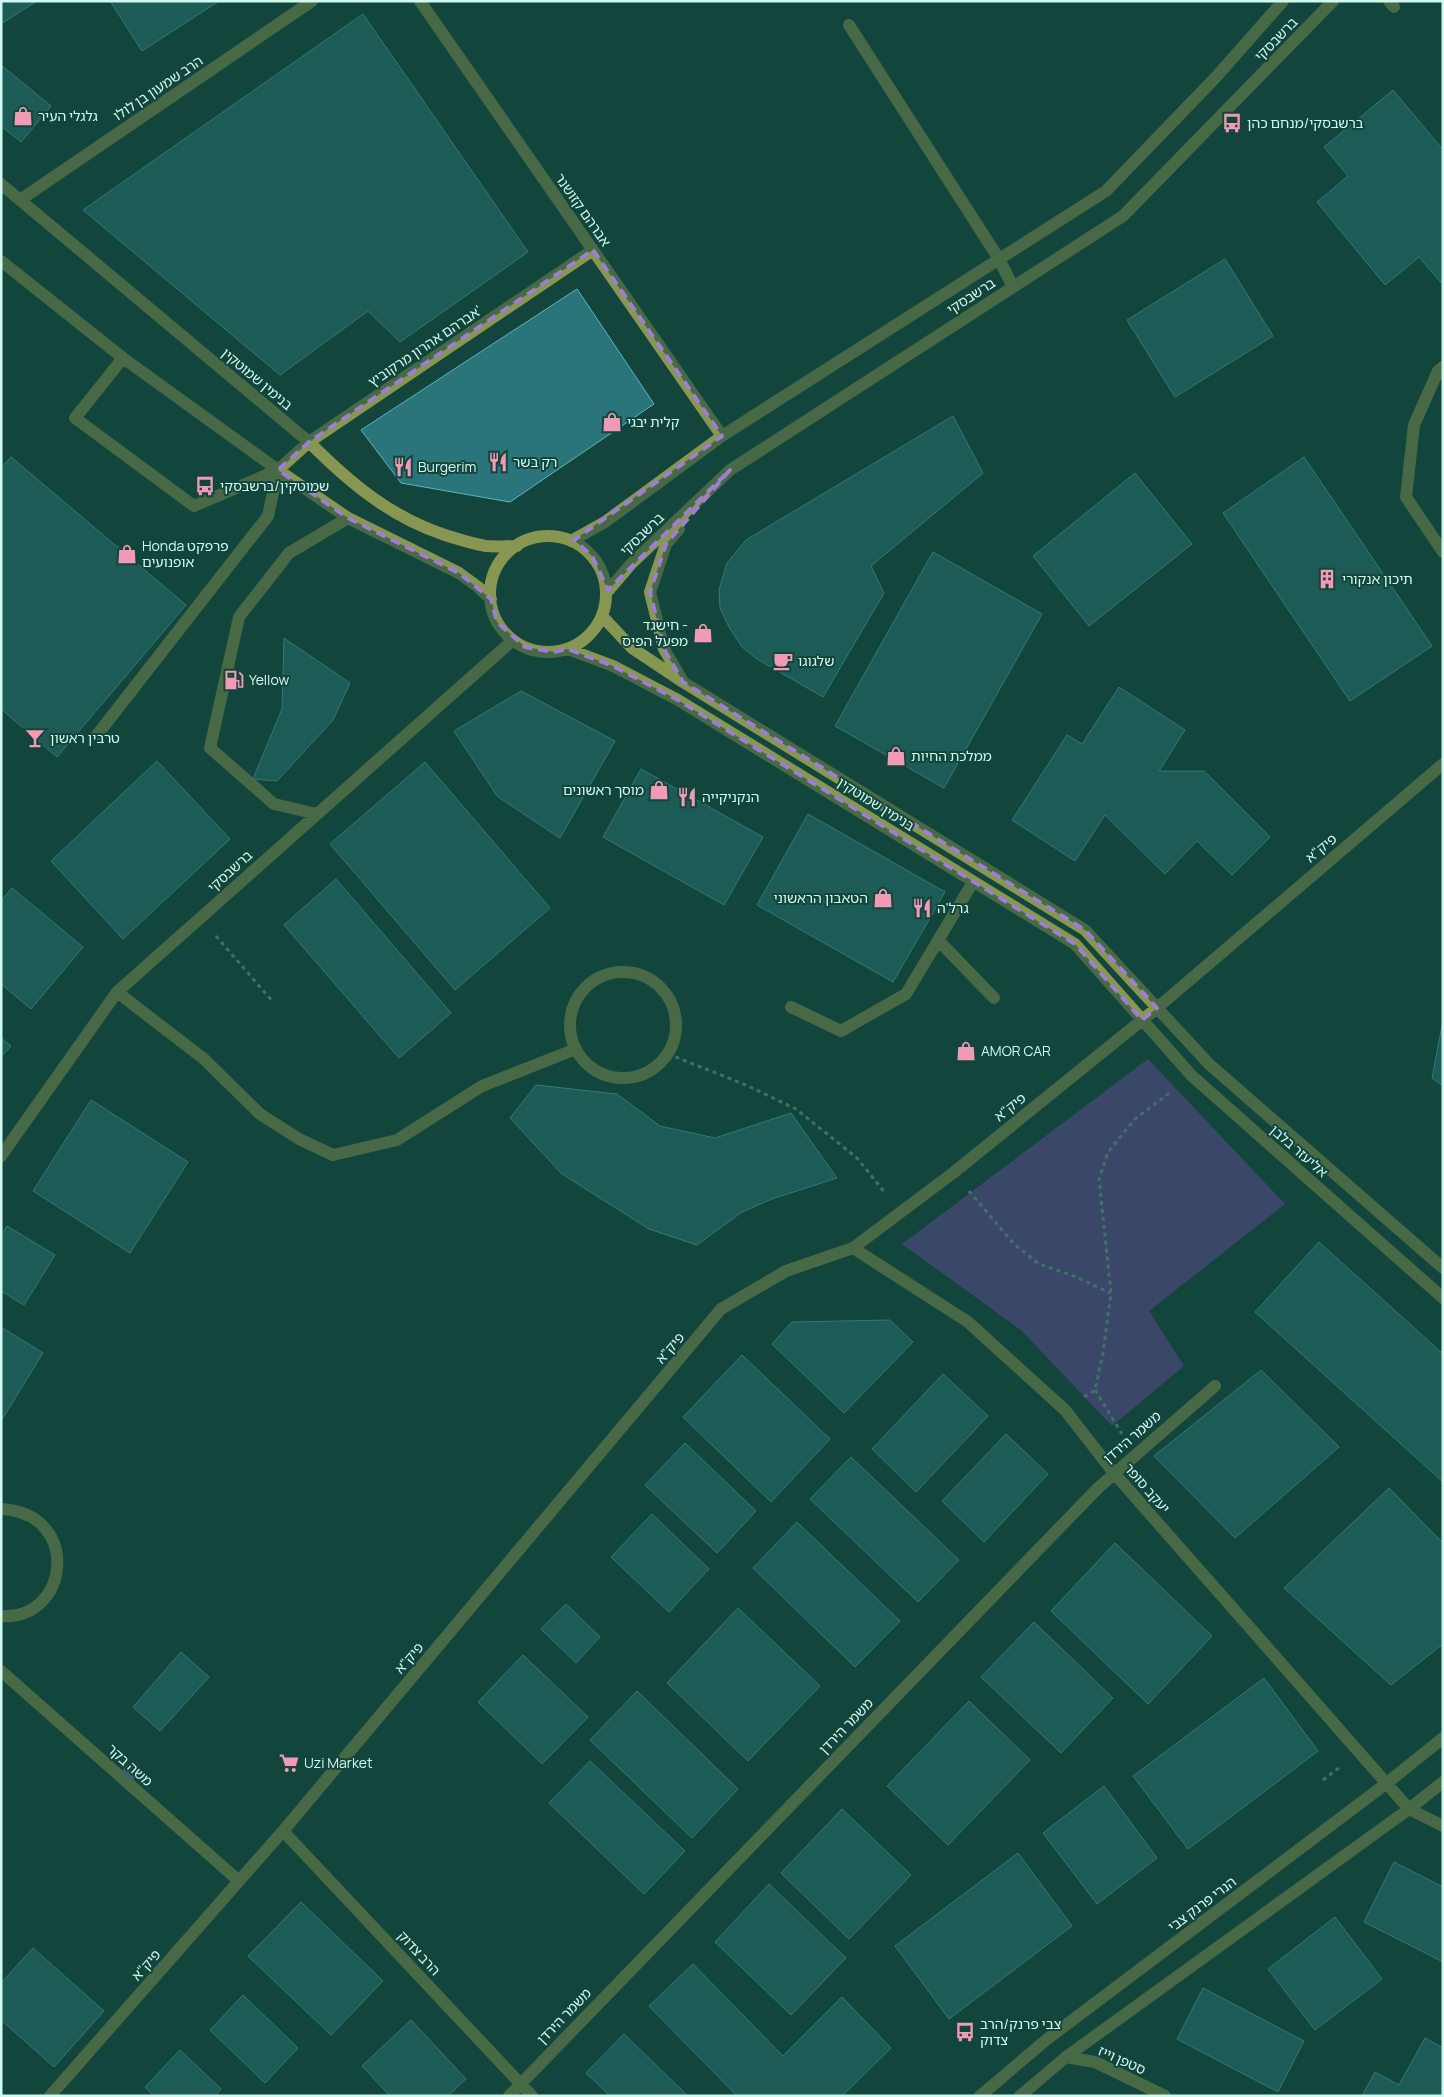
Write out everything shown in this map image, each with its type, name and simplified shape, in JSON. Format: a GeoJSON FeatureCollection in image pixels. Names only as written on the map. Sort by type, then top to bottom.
{"type":"FeatureCollection","features":[{"type":"Feature","properties":{"kind":"street","name":"הרב שמעון בן לולו"},"geometry":{"type":"LineString","coordinates":[[20,200],[312,1]]}},
{"type":"Feature","properties":{"kind":"street","name":"אברהם קזושנר"},"geometry":{"type":"LineString","coordinates":[[420,1],[722,436]]}},
{"type":"Feature","properties":{"kind":"street","name":"ברשבסקי"},"geometry":{"type":"LineString","coordinates":[[571,541],[605,522],[722,436],[1106,191],[1216,77],[1283,1]]}},
{"type":"Feature","properties":{"kind":"street","name":"ברשבסקי"},"geometry":{"type":"LineString","coordinates":[[606,593],[631,564],[730,470],[1123,216],[1333,1]]}},
{"type":"Feature","properties":{"kind":"street"},"geometry":{"type":"LineString","coordinates":[[849,25],[999,259],[1014,287]]}},
{"type":"Feature","properties":{"kind":"street","name":"בנימין שמוטקין"},"geometry":{"type":"LineString","coordinates":[[1,184],[309,442],[337,470],[380,504],[421,527],[485,546],[517,546]]}},
{"type":"Feature","properties":{"kind":"street","name":"אברהם אהרון מרקוביץ'"},"geometry":{"type":"LineString","coordinates":[[123,358],[75,418],[194,506],[278,470],[309,442],[593,250]]}},
{"type":"Feature","properties":{"kind":"street"},"geometry":{"type":"LineString","coordinates":[[1,261],[123,358],[278,470],[348,518],[459,572],[491,599]]}},
{"type":"Feature","properties":{"kind":"street"},"geometry":{"type":"LineString","coordinates":[[1443,368],[1438,371],[1414,426],[1406,497],[1443,552]]}},
{"type":"Feature","properties":{"kind":"street"},"geometry":{"type":"LineString","coordinates":[[97,734],[268,516],[278,470]]}},
{"type":"Feature","properties":{"kind":"street"},"geometry":{"type":"LineString","coordinates":[[684,682],[664,648],[650,592],[666,544],[730,470]]}},
{"type":"Feature","properties":{"kind":"street"},"geometry":{"type":"LineString","coordinates":[[317,814],[274,804],[210,748],[240,617],[289,553],[348,518]]}},
{"type":"Feature","properties":{"kind":"street"},"geometry":{"type":"LineString","coordinates":[[543,537],[557,537],[571,541],[592,556],[600,567],[606,593],[602,616],[588,636],[568,649],[554,652],[539,652],[525,648],[513,640],[497,622],[492,611],[492,584],[496,569],[505,556],[517,546],[530,540],[543,537]]}},
{"type":"Feature","properties":{"kind":"street","name":"בנימין שמוטקין"},"geometry":{"type":"LineString","coordinates":[[602,616],[632,648],[684,682],[1085,930],[1157,1008]]}},
{"type":"Feature","properties":{"kind":"street","name":"ברשבסקי"},"geometry":{"type":"LineString","coordinates":[[1,1156],[117,992],[513,640]]}},
{"type":"Feature","properties":{"kind":"street","name":"בנימין שמוטקין"},"geometry":{"type":"LineString","coordinates":[[568,649],[613,666],[678,700],[1075,944],[1142,1020]]}},
{"type":"Feature","properties":{"kind":"street","name":"פיק\"א"},"geometry":{"type":"LineString","coordinates":[[50,2096],[283,1831],[721,1309],[786,1271],[854,1248],[952,1173],[1157,1008],[1443,764]]}},
{"type":"Feature","properties":{"kind":"street"},"geometry":{"type":"LineString","coordinates":[[791,1007],[841,1031],[906,994],[973,882]]}},
{"type":"Feature","properties":{"kind":"street"},"geometry":{"type":"LineString","coordinates":[[938,940],[994,998]]}},
{"type":"Feature","properties":{"kind":"street"},"geometry":{"type":"LineString","coordinates":[[615,972],[632,972],[648,977],[661,987],[671,1001],[677,1019],[675,1038],[668,1054],[655,1068],[643,1074],[621,1078],[603,1074],[588,1064],[576,1050],[571,1034],[571,1017],[576,1001],[586,988],[599,978],[615,972]]}},
{"type":"Feature","properties":{"kind":"street"},"geometry":{"type":"LineString","coordinates":[[117,992],[204,1059],[260,1114],[299,1139],[333,1155],[397,1140],[482,1086],[576,1050]]}},
{"type":"Feature","properties":{"kind":"street","name":"אליעזר בלבן"},"geometry":{"type":"LineString","coordinates":[[1157,1008],[1209,1064],[1443,1268]]}},
{"type":"Feature","properties":{"kind":"street","name":"אליעזר בלבן"},"geometry":{"type":"LineString","coordinates":[[1142,1020],[1192,1076],[1443,1298]]}},
{"type":"Feature","properties":{"kind":"street","name":"יעקב סופר"},"geometry":{"type":"LineString","coordinates":[[854,1248],[968,1322],[1065,1410],[1114,1473],[1409,1809]]}},
{"type":"Feature","properties":{"kind":"street","name":"משמר הירדן"},"geometry":{"type":"LineString","coordinates":[[508,2096],[1114,1473],[1215,1386]]}},
{"type":"Feature","properties":{"kind":"street"},"geometry":{"type":"LineString","coordinates":[[1,1509],[16,1510],[32,1516],[44,1526],[54,1541],[58,1557],[57,1574],[51,1590],[40,1603],[25,1612],[1,1616]]}},
{"type":"Feature","properties":{"kind":"street","name":"משה בקר"},"geometry":{"type":"LineString","coordinates":[[1,1671],[239,1881]]}},
{"type":"Feature","properties":{"kind":"street","name":"הנרי פרנק צבי"},"geometry":{"type":"LineString","coordinates":[[980,2096],[1046,2040],[1443,1738]]}},
{"type":"Feature","properties":{"kind":"street"},"geometry":{"type":"LineString","coordinates":[[1020,2096],[1066,2057],[1409,1809],[1443,1782]]}},
{"type":"Feature","properties":{"kind":"street"},"geometry":{"type":"LineString","coordinates":[[1409,1809],[1443,1826]]}},
{"type":"Feature","properties":{"kind":"street","name":"הרב צדוק"},"geometry":{"type":"LineString","coordinates":[[283,1831],[532,2096]]}},
{"type":"Feature","properties":{"kind":"street","name":"סטפן וייז"},"geometry":{"type":"LineString","coordinates":[[1066,2057],[1095,2062],[1165,2096]]}},
{"type":"Feature","properties":{"kind":"path"},"geometry":{"type":"LineString","coordinates":[[200,918],[273,1002]]}},
{"type":"Feature","properties":{"kind":"path"},"geometry":{"type":"LineString","coordinates":[[668,1054],[746,1085],[796,1109],[857,1158],[901,1212]]}},
{"type":"Feature","properties":{"kind":"path"},"geometry":{"type":"LineString","coordinates":[[1135,1455],[1095,1390],[1103,1352],[1111,1293],[1099,1179],[1108,1152],[1135,1119],[1192,1076]]}},
{"type":"Feature","properties":{"kind":"path"},"geometry":{"type":"LineString","coordinates":[[952,1173],[1014,1244],[1039,1264],[1074,1276],[1111,1293]]}},
{"type":"Feature","properties":{"kind":"path"},"geometry":{"type":"LineString","coordinates":[[1065,1410],[1095,1390]]}},
{"type":"Feature","properties":{"kind":"highlighted area"},"geometry":{"type":"Polygon","coordinates":[[[593,250],[722,436],[574,540],[592,556],[608,590],[730,470],[666,544],[650,592],[664,649],[683,682],[1085,930],[1157,1008],[1142,1020],[1075,944],[678,700],[613,666],[568,649],[554,652],[525,647],[497,622],[491,599],[459,573],[348,518],[278,470],[309,442],[593,250]]]}},
{"type":"Feature","properties":{"kind":"shaded area"},"geometry":{"type":"Polygon","coordinates":[[[1148,1059],[1285,1204],[1149,1311],[1184,1366],[1112,1426],[1022,1331],[902,1244],[1148,1059]]]}},
{"type":"Feature","properties":{"kind":"building"},"geometry":{"type":"Polygon","coordinates":[[[1,1],[37,1],[1,24],[1,1]]]}},
{"type":"Feature","properties":{"kind":"building"},"geometry":{"type":"Polygon","coordinates":[[[110,1],[219,1],[142,51],[110,1]]]}},
{"type":"Feature","properties":{"kind":"building"},"geometry":{"type":"Polygon","coordinates":[[[363,14],[528,252],[400,342],[368,311],[280,375],[83,210],[363,14]]]}},
{"type":"Feature","properties":{"kind":"building"},"geometry":{"type":"Polygon","coordinates":[[[1,65],[51,106],[21,142],[1,126],[1,65]]]}},
{"type":"Feature","properties":{"kind":"building"},"geometry":{"type":"Polygon","coordinates":[[[1393,90],[1443,150],[1443,285],[1419,257],[1385,285],[1317,202],[1348,176],[1324,147],[1393,90]]]}},
{"type":"Feature","properties":{"kind":"building"},"geometry":{"type":"Polygon","coordinates":[[[1225,259],[1273,336],[1175,397],[1127,320],[1225,259]]]}},
{"type":"Feature","properties":{"kind":"building"},"geometry":{"type":"Polygon","coordinates":[[[577,289],[654,404],[510,502],[401,483],[361,430],[577,289]]]}},
{"type":"Feature","properties":{"kind":"building"},"geometry":{"type":"Polygon","coordinates":[[[953,416],[983,473],[871,566],[884,593],[823,697],[757,659],[742,647],[720,608],[719,590],[727,563],[746,540],[953,416]]]}},
{"type":"Feature","properties":{"kind":"building"},"geometry":{"type":"Polygon","coordinates":[[[11,457],[186,605],[57,757],[1,709],[1,468],[11,457]]]}},
{"type":"Feature","properties":{"kind":"building","name":"תיכון אנקורי"},"geometry":{"type":"Polygon","coordinates":[[[1304,457],[1432,646],[1350,701],[1223,513],[1304,457]]]}},
{"type":"Feature","properties":{"kind":"building"},"geometry":{"type":"Polygon","coordinates":[[[1135,473],[1192,544],[1089,626],[1033,556],[1135,473]]]}},
{"type":"Feature","properties":{"kind":"building"},"geometry":{"type":"Polygon","coordinates":[[[933,552],[1042,614],[944,788],[835,726],[933,552]]]}},
{"type":"Feature","properties":{"kind":"building"},"geometry":{"type":"Polygon","coordinates":[[[284,638],[350,683],[333,720],[277,781],[253,779],[282,709],[284,638]]]}},
{"type":"Feature","properties":{"kind":"building"},"geometry":{"type":"Polygon","coordinates":[[[1119,687],[1185,730],[1159,771],[1204,771],[1270,837],[1232,875],[1197,841],[1165,874],[1105,815],[1075,861],[1012,820],[1067,735],[1082,744],[1119,687]]]}},
{"type":"Feature","properties":{"kind":"building"},"geometry":{"type":"Polygon","coordinates":[[[521,691],[615,741],[560,838],[497,796],[454,731],[521,691]]]}},
{"type":"Feature","properties":{"kind":"building"},"geometry":{"type":"Polygon","coordinates":[[[157,761],[230,839],[123,939],[51,861],[157,761]]]}},
{"type":"Feature","properties":{"kind":"building"},"geometry":{"type":"Polygon","coordinates":[[[425,762],[550,908],[455,990],[330,844],[425,762]]]}},
{"type":"Feature","properties":{"kind":"building"},"geometry":{"type":"Polygon","coordinates":[[[641,769],[763,837],[724,905],[603,837],[641,769]]]}},
{"type":"Feature","properties":{"kind":"building"},"geometry":{"type":"Polygon","coordinates":[[[808,814],[945,892],[893,982],[757,905],[808,814]]]}},
{"type":"Feature","properties":{"kind":"building"},"geometry":{"type":"Polygon","coordinates":[[[336,879],[451,1013],[399,1058],[284,925],[336,879]]]}},
{"type":"Feature","properties":{"kind":"building"},"geometry":{"type":"Polygon","coordinates":[[[12,888],[83,947],[31,1009],[1,984],[1,901],[12,888]]]}},
{"type":"Feature","properties":{"kind":"building"},"geometry":{"type":"Polygon","coordinates":[[[1443,1020],[1443,1086],[1432,1078],[1443,1020]]]}},
{"type":"Feature","properties":{"kind":"building"},"geometry":{"type":"Polygon","coordinates":[[[1,1038],[11,1046],[1,1057],[1,1038]]]}},
{"type":"Feature","properties":{"kind":"building"},"geometry":{"type":"Polygon","coordinates":[[[536,1085],[617,1094],[660,1126],[715,1138],[791,1113],[837,1178],[772,1199],[742,1212],[697,1245],[649,1229],[562,1174],[510,1118],[536,1085]]]}},
{"type":"Feature","properties":{"kind":"building"},"geometry":{"type":"Polygon","coordinates":[[[91,1100],[188,1162],[130,1253],[33,1191],[91,1100]]]}},
{"type":"Feature","properties":{"kind":"building"},"geometry":{"type":"Polygon","coordinates":[[[7,1226],[55,1255],[24,1305],[1,1291],[1,1236],[7,1226]]]}},
{"type":"Feature","properties":{"kind":"building"},"geometry":{"type":"Polygon","coordinates":[[[1319,1242],[1443,1354],[1443,1482],[1255,1312],[1319,1242]]]}},
{"type":"Feature","properties":{"kind":"building"},"geometry":{"type":"Polygon","coordinates":[[[890,1320],[913,1342],[844,1413],[772,1344],[792,1322],[890,1320]]]}},
{"type":"Feature","properties":{"kind":"building"},"geometry":{"type":"Polygon","coordinates":[[[1,1327],[43,1353],[1,1421],[1,1327]]]}},
{"type":"Feature","properties":{"kind":"building"},"geometry":{"type":"Polygon","coordinates":[[[742,1355],[830,1439],[771,1502],[683,1417],[742,1355]]]}},
{"type":"Feature","properties":{"kind":"building"},"geometry":{"type":"Polygon","coordinates":[[[1261,1370],[1339,1447],[1235,1538],[1154,1456],[1261,1370]]]}},
{"type":"Feature","properties":{"kind":"building"},"geometry":{"type":"Polygon","coordinates":[[[943,1374],[988,1416],[916,1492],[872,1449],[943,1374]]]}},
{"type":"Feature","properties":{"kind":"building"},"geometry":{"type":"Polygon","coordinates":[[[1006,1434],[1048,1474],[984,1542],[942,1501],[1006,1434]]]}},
{"type":"Feature","properties":{"kind":"building"},"geometry":{"type":"Polygon","coordinates":[[[685,1443],[756,1511],[717,1553],[645,1485],[685,1443]]]}},
{"type":"Feature","properties":{"kind":"building"},"geometry":{"type":"Polygon","coordinates":[[[851,1457],[959,1560],[918,1602],[810,1499],[851,1457]]]}},
{"type":"Feature","properties":{"kind":"building"},"geometry":{"type":"Polygon","coordinates":[[[1389,1488],[1443,1543],[1443,1644],[1391,1685],[1284,1588],[1389,1488]]]}},
{"type":"Feature","properties":{"kind":"building"},"geometry":{"type":"Polygon","coordinates":[[[652,1514],[709,1569],[669,1612],[611,1557],[652,1514]]]}},
{"type":"Feature","properties":{"kind":"building"},"geometry":{"type":"Polygon","coordinates":[[[797,1522],[900,1621],[855,1667],[753,1568],[797,1522]]]}},
{"type":"Feature","properties":{"kind":"building"},"geometry":{"type":"Polygon","coordinates":[[[1115,1543],[1212,1636],[1148,1704],[1051,1611],[1115,1543]]]}},
{"type":"Feature","properties":{"kind":"building"},"geometry":{"type":"Polygon","coordinates":[[[566,1604],[600,1637],[576,1663],[541,1629],[566,1604]]]}},
{"type":"Feature","properties":{"kind":"building"},"geometry":{"type":"Polygon","coordinates":[[[738,1608],[820,1686],[748,1761],[667,1683],[738,1608]]]}},
{"type":"Feature","properties":{"kind":"building"},"geometry":{"type":"Polygon","coordinates":[[[1034,1622],[1113,1698],[1061,1753],[981,1677],[1034,1622]]]}},
{"type":"Feature","properties":{"kind":"building"},"geometry":{"type":"Polygon","coordinates":[[[181,1652],[209,1677],[160,1731],[133,1707],[181,1652]]]}},
{"type":"Feature","properties":{"kind":"building"},"geometry":{"type":"Polygon","coordinates":[[[523,1655],[588,1717],[542,1764],[478,1702],[523,1655]]]}},
{"type":"Feature","properties":{"kind":"building"},"geometry":{"type":"Polygon","coordinates":[[[1264,1678],[1318,1751],[1188,1849],[1133,1776],[1264,1678]]]}},
{"type":"Feature","properties":{"kind":"building"},"geometry":{"type":"Polygon","coordinates":[[[637,1691],[738,1789],[692,1838],[590,1740],[637,1691]]]}},
{"type":"Feature","properties":{"kind":"building"},"geometry":{"type":"Polygon","coordinates":[[[969,1701],[1030,1760],[948,1845],[887,1786],[969,1701]]]}},
{"type":"Feature","properties":{"kind":"building"},"geometry":{"type":"Polygon","coordinates":[[[590,1761],[685,1851],[644,1894],[549,1803],[590,1761]]]}},
{"type":"Feature","properties":{"kind":"building"},"geometry":{"type":"Polygon","coordinates":[[[1104,1786],[1157,1858],[1097,1904],[1043,1833],[1104,1786]]]}},
{"type":"Feature","properties":{"kind":"building"},"geometry":{"type":"Polygon","coordinates":[[[842,1809],[911,1875],[849,1939],[781,1873],[842,1809]]]}},
{"type":"Feature","properties":{"kind":"building"},"geometry":{"type":"Polygon","coordinates":[[[1018,1853],[1072,1926],[949,2019],[895,1946],[1018,1853]]]}},
{"type":"Feature","properties":{"kind":"building"},"geometry":{"type":"Polygon","coordinates":[[[1394,1862],[1443,1887],[1443,1962],[1364,1922],[1394,1862]]]}},
{"type":"Feature","properties":{"kind":"building"},"geometry":{"type":"Polygon","coordinates":[[[769,1884],[846,1958],[791,2015],[715,1942],[769,1884]]]}},
{"type":"Feature","properties":{"kind":"building"},"geometry":{"type":"Polygon","coordinates":[[[301,1902],[383,1981],[331,2035],[248,1956],[301,1902]]]}},
{"type":"Feature","properties":{"kind":"building"},"geometry":{"type":"Polygon","coordinates":[[[1335,1917],[1382,1979],[1315,2030],[1268,1969],[1335,1917]]]}},
{"type":"Feature","properties":{"kind":"building"},"geometry":{"type":"Polygon","coordinates":[[[33,1948],[104,2011],[54,2067],[1,2020],[1,1983],[33,1948]]]}},
{"type":"Feature","properties":{"kind":"building"},"geometry":{"type":"Polygon","coordinates":[[[693,1964],[783,2056],[842,1997],[891,2048],[842,2096],[737,2096],[649,2006],[693,1964]]]}},
{"type":"Feature","properties":{"kind":"building"},"geometry":{"type":"Polygon","coordinates":[[[1203,1988],[1304,2041],[1278,2092],[1177,2039],[1203,1988]]]}},
{"type":"Feature","properties":{"kind":"building"},"geometry":{"type":"Polygon","coordinates":[[[243,1995],[298,2048],[265,2083],[210,2030],[243,1995]]]}},
{"type":"Feature","properties":{"kind":"building"},"geometry":{"type":"Polygon","coordinates":[[[411,2020],[466,2079],[448,2096],[390,2096],[362,2066],[411,2020]]]}},
{"type":"Feature","properties":{"kind":"building"},"geometry":{"type":"Polygon","coordinates":[[[624,2034],[688,2096],[610,2096],[586,2073],[624,2034]]]}},
{"type":"Feature","properties":{"kind":"building"},"geometry":{"type":"Polygon","coordinates":[[[1425,2038],[1443,2048],[1443,2096],[1362,2096],[1375,2072],[1399,2085],[1425,2038]]]}},
{"type":"Feature","properties":{"kind":"building"},"geometry":{"type":"Polygon","coordinates":[[[180,2050],[221,2089],[215,2096],[154,2096],[145,2087],[180,2050]]]}},
{"type":"Feature","properties":{"kind":"place","name":"גלגלי העיר"},"geometry":{"type":"Point","coordinates":[23,116]}},
{"type":"Feature","properties":{"kind":"place","name":"ברשבסקי/מנחם כהן"},"geometry":{"type":"Point","coordinates":[1232,123]}},
{"type":"Feature","properties":{"kind":"place","name":"קלית יבגי"},"geometry":{"type":"Point","coordinates":[612,422]}},
{"type":"Feature","properties":{"kind":"place","name":"רק בשר"},"geometry":{"type":"Point","coordinates":[498,462]}},
{"type":"Feature","properties":{"kind":"place","name":"Burgerim"},"geometry":{"type":"Point","coordinates":[403,467]}},
{"type":"Feature","properties":{"kind":"place","name":"שמוטקין/ברשבסקי"},"geometry":{"type":"Point","coordinates":[205,486]}},
{"type":"Feature","properties":{"kind":"place","name":"Honda פרפקט אופנועים"},"geometry":{"type":"Point","coordinates":[127,554]}},
{"type":"Feature","properties":{"kind":"place","name":"תיכון אנקורי"},"geometry":{"type":"Point","coordinates":[1327,579]}},
{"type":"Feature","properties":{"kind":"place","name":"חישגד - מפעל הפיס"},"geometry":{"type":"Point","coordinates":[703,633]}},
{"type":"Feature","properties":{"kind":"place","name":"שלגוגו"},"geometry":{"type":"Point","coordinates":[783,661]}},
{"type":"Feature","properties":{"kind":"place","name":"Yellow"},"geometry":{"type":"Point","coordinates":[234,680]}},
{"type":"Feature","properties":{"kind":"place","name":"טרבין ראשון"},"geometry":{"type":"Point","coordinates":[35,738]}},
{"type":"Feature","properties":{"kind":"place","name":"ממלכת החיות"},"geometry":{"type":"Point","coordinates":[896,756]}},
{"type":"Feature","properties":{"kind":"place","name":"מוסך ראשונים"},"geometry":{"type":"Point","coordinates":[659,790]}},
{"type":"Feature","properties":{"kind":"place","name":"הנקניקייה"},"geometry":{"type":"Point","coordinates":[687,797]}},
{"type":"Feature","properties":{"kind":"place","name":"הטאבון הראשוני"},"geometry":{"type":"Point","coordinates":[883,898]}},
{"type":"Feature","properties":{"kind":"place","name":"גרל'ה"},"geometry":{"type":"Point","coordinates":[922,908]}},
{"type":"Feature","properties":{"kind":"place","name":"AMOR CAR"},"geometry":{"type":"Point","coordinates":[966,1051]}},
{"type":"Feature","properties":{"kind":"place","name":"Uzi Market"},"geometry":{"type":"Point","coordinates":[289,1763]}},
{"type":"Feature","properties":{"kind":"place","name":"צבי פרנק/הרב צדוק"},"geometry":{"type":"Point","coordinates":[965,2032]}}]}
